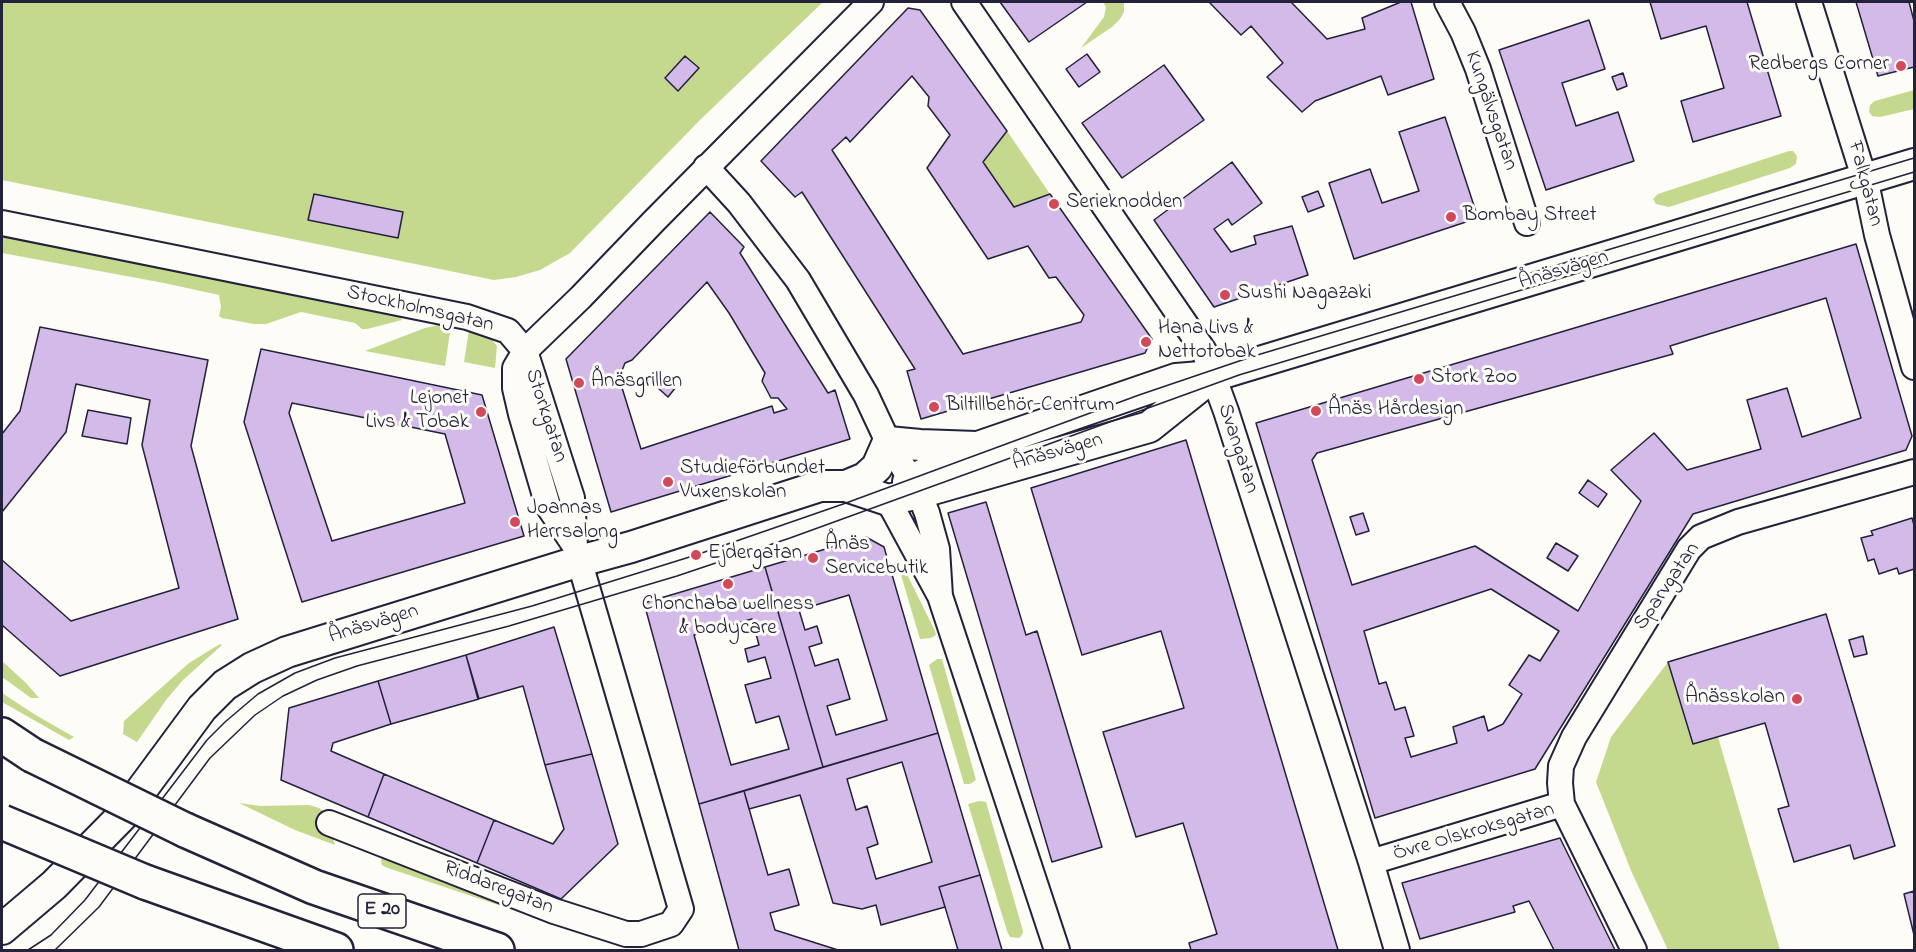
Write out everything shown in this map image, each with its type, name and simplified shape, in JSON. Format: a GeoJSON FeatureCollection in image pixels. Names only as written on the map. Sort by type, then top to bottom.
{"type":"FeatureCollection","features":[{"type":"Feature","properties":{"kind":"highway","name":"E 20"},"geometry":{"type":"LineString","coordinates":[[2,735],[32,755],[185,830],[314,887],[497,951]]}},
{"type":"Feature","properties":{"kind":"highway"},"geometry":{"type":"LineString","coordinates":[[2,744],[32,755]]}},
{"type":"Feature","properties":{"kind":"highway"},"geometry":{"type":"LineString","coordinates":[[2,822],[146,882],[336,951]]}},
{"type":"Feature","properties":{"kind":"street"},"geometry":{"type":"LineString","coordinates":[[525,351],[871,2]]}},
{"type":"Feature","properties":{"kind":"street","name":"Svangatan"},"geometry":{"type":"LineString","coordinates":[[964,2],[1204,351],[1371,862],[1397,951]]}},
{"type":"Feature","properties":{"kind":"street","name":"Kungälvsgatan"},"geometry":{"type":"LineString","coordinates":[[1447,2],[1463,32],[1478,69],[1527,223]]}},
{"type":"Feature","properties":{"kind":"street","name":"Falkgatan"},"geometry":{"type":"LineString","coordinates":[[1809,2],[1864,180],[1914,368]]}},
{"type":"Feature","properties":{"kind":"street","name":"Ånäsvägen"},"geometry":{"type":"LineString","coordinates":[[2,929],[54,885],[123,815],[202,708],[225,685],[252,668],[287,652],[577,554],[631,547],[820,486],[846,486],[888,500],[978,447],[1176,379],[1214,376],[1914,164]]}},
{"type":"Feature","properties":{"kind":"street"},"geometry":{"type":"LineString","coordinates":[[706,167],[739,203],[798,280],[866,395],[888,442],[915,486],[937,549],[940,596]]}},
{"type":"Feature","properties":{"kind":"street","name":"Stockholmsgatan"},"geometry":{"type":"LineString","coordinates":[[2,223],[467,317],[508,331],[525,351]]}},
{"type":"Feature","properties":{"kind":"street","name":"Storkgatan"},"geometry":{"type":"LineString","coordinates":[[525,351],[572,498],[577,554],[681,909],[671,924]]}},
{"type":"Feature","properties":{"kind":"street","name":"Ånäsvägen"},"geometry":{"type":"LineString","coordinates":[[915,486],[1149,427],[1214,376]]}},
{"type":"Feature","properties":{"kind":"street","name":"Ånäsvägen"},"geometry":{"type":"LineString","coordinates":[[846,486],[865,478],[877,467],[888,442],[978,447]]}},
{"type":"Feature","properties":{"kind":"street","name":"Sparvgatan"},"geometry":{"type":"LineString","coordinates":[[1562,804],[1561,766],[1574,737],[1683,558],[1701,537],[1738,522],[1914,472]]}},
{"type":"Feature","properties":{"kind":"street"},"geometry":{"type":"LineString","coordinates":[[888,500],[940,596],[1058,951]]}},
{"type":"Feature","properties":{"kind":"street","name":"Övre Olskroksgatan"},"geometry":{"type":"LineString","coordinates":[[1371,862],[1562,804],[1634,951]]}},
{"type":"Feature","properties":{"kind":"street","name":"Riddaregatan"},"geometry":{"type":"LineString","coordinates":[[329,823],[601,927],[626,934],[641,934],[671,924]]}},
{"type":"Feature","properties":{"kind":"green space"},"geometry":{"type":"Polygon","coordinates":[[[2,2],[823,2],[701,119],[570,253],[540,270],[494,280],[2,180],[2,2]]]}},
{"type":"Feature","properties":{"kind":"green space"},"geometry":{"type":"Polygon","coordinates":[[[1103,2],[1124,2],[1124,12],[1112,27],[1081,48],[1104,17],[1106,7],[1103,2]]]}},
{"type":"Feature","properties":{"kind":"green space"},"geometry":{"type":"Polygon","coordinates":[[[1914,90],[1914,109],[1880,117],[1872,116],[1869,112],[1870,105],[1875,101],[1914,90]]]}},
{"type":"Feature","properties":{"kind":"green space"},"geometry":{"type":"Polygon","coordinates":[[[1007,131],[1050,194],[1014,207],[983,162],[1007,131]]]}},
{"type":"Feature","properties":{"kind":"green space"},"geometry":{"type":"Polygon","coordinates":[[[1793,151],[1797,156],[1796,164],[1790,168],[1669,207],[1656,204],[1653,199],[1658,194],[1793,151]]]}},
{"type":"Feature","properties":{"kind":"green space"},"geometry":{"type":"Polygon","coordinates":[[[2,233],[398,314],[402,320],[362,329],[355,323],[301,312],[266,324],[222,318],[219,316],[221,307],[219,295],[2,253],[2,233]]]}},
{"type":"Feature","properties":{"kind":"green space"},"geometry":{"type":"Polygon","coordinates":[[[443,324],[449,327],[450,332],[445,366],[365,351],[425,328],[443,324]]]}},
{"type":"Feature","properties":{"kind":"green space"},"geometry":{"type":"Polygon","coordinates":[[[469,330],[489,336],[497,346],[495,368],[464,362],[469,330]]]}},
{"type":"Feature","properties":{"kind":"green space"},"geometry":{"type":"Polygon","coordinates":[[[901,562],[935,631],[936,635],[931,638],[920,639],[898,565],[901,562]]]}},
{"type":"Feature","properties":{"kind":"green space"},"geometry":{"type":"Polygon","coordinates":[[[220,644],[222,645],[183,680],[166,700],[137,742],[123,734],[124,721],[189,663],[220,644]]]}},
{"type":"Feature","properties":{"kind":"green space"},"geometry":{"type":"Polygon","coordinates":[[[937,659],[942,659],[976,780],[970,784],[964,784],[929,665],[937,659]]]}},
{"type":"Feature","properties":{"kind":"green space"},"geometry":{"type":"Polygon","coordinates":[[[2,661],[39,698],[31,698],[2,677],[2,661]]]}},
{"type":"Feature","properties":{"kind":"green space"},"geometry":{"type":"Polygon","coordinates":[[[1668,662],[1693,744],[1718,737],[1780,950],[1668,950],[1632,873],[1596,782],[1611,737],[1668,662]]]}},
{"type":"Feature","properties":{"kind":"green space"},"geometry":{"type":"Polygon","coordinates":[[[2,693],[74,737],[69,740],[2,702],[2,693]]]}},
{"type":"Feature","properties":{"kind":"green space"},"geometry":{"type":"Polygon","coordinates":[[[986,802],[1023,931],[1019,938],[1010,937],[1007,931],[968,804],[986,802]]]}},
{"type":"Feature","properties":{"kind":"green space"},"geometry":{"type":"Polygon","coordinates":[[[239,803],[260,806],[309,805],[319,808],[326,813],[329,834],[335,845],[295,830],[239,803]]]}},
{"type":"Feature","properties":{"kind":"green space"},"geometry":{"type":"Polygon","coordinates":[[[386,856],[630,944],[630,946],[620,946],[385,867],[381,861],[382,857],[386,856]]]}},
{"type":"Feature","properties":{"kind":"building"},"geometry":{"type":"Polygon","coordinates":[[[1000,2],[1087,2],[1029,42],[1000,2]]]}},
{"type":"Feature","properties":{"kind":"building"},"geometry":{"type":"Polygon","coordinates":[[[1209,2],[1291,2],[1327,39],[1365,29],[1362,18],[1401,2],[1411,2],[1434,79],[1388,95],[1381,76],[1315,101],[1302,112],[1267,77],[1283,63],[1251,26],[1241,35],[1209,2]]]}},
{"type":"Feature","properties":{"kind":"building"},"geometry":{"type":"Polygon","coordinates":[[[1650,2],[1747,2],[1781,116],[1693,142],[1681,101],[1724,88],[1706,26],[1661,39],[1650,2]]]}},
{"type":"Feature","properties":{"kind":"building"},"geometry":{"type":"Polygon","coordinates":[[[1856,2],[1909,2],[1914,21],[1914,67],[1878,76],[1856,2]]]}},
{"type":"Feature","properties":{"kind":"building"},"geometry":{"type":"Polygon","coordinates":[[[908,8],[920,10],[1007,131],[983,162],[1014,207],[1050,194],[1152,339],[1145,353],[921,419],[907,371],[915,369],[802,192],[795,197],[761,161],[908,8]],[[912,76],[850,142],[846,137],[832,150],[963,354],[1081,322],[1084,315],[1056,277],[1049,278],[1028,246],[988,259],[927,168],[950,135],[928,106],[929,97],[912,76]]]}},
{"type":"Feature","properties":{"kind":"building"},"geometry":{"type":"Polygon","coordinates":[[[1589,20],[1605,69],[1562,83],[1576,126],[1618,112],[1634,161],[1546,190],[1499,50],[1589,20]]]}},
{"type":"Feature","properties":{"kind":"building"},"geometry":{"type":"Polygon","coordinates":[[[1087,54],[1100,72],[1079,87],[1066,69],[1087,54]]]}},
{"type":"Feature","properties":{"kind":"building"},"geometry":{"type":"Polygon","coordinates":[[[685,56],[699,68],[678,91],[665,78],[685,56]]]}},
{"type":"Feature","properties":{"kind":"building"},"geometry":{"type":"Polygon","coordinates":[[[1164,65],[1204,120],[1122,178],[1082,123],[1164,65]]]}},
{"type":"Feature","properties":{"kind":"building"},"geometry":{"type":"Polygon","coordinates":[[[1623,73],[1627,86],[1617,90],[1612,77],[1623,73]]]}},
{"type":"Feature","properties":{"kind":"building"},"geometry":{"type":"Polygon","coordinates":[[[1445,117],[1478,218],[1354,259],[1329,183],[1370,169],[1382,203],[1419,191],[1399,132],[1445,117]]]}},
{"type":"Feature","properties":{"kind":"building"},"geometry":{"type":"Polygon","coordinates":[[[1232,162],[1262,203],[1232,225],[1228,219],[1214,229],[1231,252],[1256,244],[1254,236],[1292,226],[1308,275],[1214,307],[1154,220],[1232,162]]]}},
{"type":"Feature","properties":{"kind":"building"},"geometry":{"type":"Polygon","coordinates":[[[1318,191],[1324,206],[1308,212],[1302,197],[1318,191]]]}},
{"type":"Feature","properties":{"kind":"building"},"geometry":{"type":"Polygon","coordinates":[[[314,194],[403,212],[398,238],[308,220],[314,194]]]}},
{"type":"Feature","properties":{"kind":"building"},"geometry":{"type":"Polygon","coordinates":[[[710,212],[744,247],[740,253],[828,393],[835,390],[850,439],[611,512],[566,359],[710,212]],[[707,282],[632,360],[625,363],[619,378],[641,449],[772,406],[774,413],[787,409],[778,398],[771,398],[762,381],[765,373],[729,313],[707,282]]]}},
{"type":"Feature","properties":{"kind":"building"},"geometry":{"type":"Polygon","coordinates":[[[1856,244],[1912,436],[1906,450],[1693,514],[1535,769],[1375,818],[1256,423],[1856,244]],[[1826,298],[1670,346],[1673,354],[1317,453],[1312,460],[1352,585],[1475,546],[1578,611],[1641,501],[1611,470],[1654,433],[1687,470],[1761,449],[1747,400],[1787,388],[1802,437],[1861,418],[1826,298]],[[1491,589],[1364,631],[1379,684],[1386,682],[1395,710],[1405,707],[1414,736],[1405,738],[1411,757],[1457,743],[1453,727],[1484,716],[1488,731],[1503,724],[1522,694],[1509,685],[1529,655],[1540,661],[1559,631],[1491,589]]]}},
{"type":"Feature","properties":{"kind":"building"},"geometry":{"type":"Polygon","coordinates":[[[40,327],[208,360],[191,446],[238,619],[60,676],[2,625],[2,560],[71,621],[179,588],[142,445],[150,400],[76,384],[66,432],[2,512],[2,434],[20,411],[40,327]]]}},
{"type":"Feature","properties":{"kind":"building"},"geometry":{"type":"Polygon","coordinates":[[[261,349],[482,395],[524,536],[302,602],[244,422],[261,349]],[[292,403],[289,413],[332,541],[465,503],[445,434],[292,403]]]}},
{"type":"Feature","properties":{"kind":"building"},"geometry":{"type":"Polygon","coordinates":[[[666,378],[676,387],[668,397],[658,388],[666,378]]]}},
{"type":"Feature","properties":{"kind":"building"},"geometry":{"type":"Polygon","coordinates":[[[88,410],[131,418],[127,444],[82,436],[88,410]]]}},
{"type":"Feature","properties":{"kind":"building"},"geometry":{"type":"Polygon","coordinates":[[[1186,440],[1338,950],[1191,950],[1189,943],[1217,934],[1183,823],[1136,837],[1103,732],[1184,708],[1161,631],[1082,655],[1031,488],[1186,440]]]}},
{"type":"Feature","properties":{"kind":"building"},"geometry":{"type":"Polygon","coordinates":[[[1588,480],[1607,494],[1598,507],[1579,493],[1588,480]]]}},
{"type":"Feature","properties":{"kind":"building"},"geometry":{"type":"Polygon","coordinates":[[[986,502],[1026,635],[1037,631],[1102,847],[1052,862],[948,513],[986,502]]]}},
{"type":"Feature","properties":{"kind":"building"},"geometry":{"type":"Polygon","coordinates":[[[1363,513],[1369,531],[1356,535],[1350,517],[1363,513]]]}},
{"type":"Feature","properties":{"kind":"building"},"geometry":{"type":"Polygon","coordinates":[[[1912,518],[1914,569],[1899,574],[1897,568],[1879,574],[1874,559],[1868,561],[1861,538],[1873,535],[1871,531],[1912,518]]]}},
{"type":"Feature","properties":{"kind":"building"},"geometry":{"type":"Polygon","coordinates":[[[866,537],[884,547],[938,733],[823,767],[765,567],[866,537]],[[849,595],[799,610],[805,630],[817,626],[822,643],[809,647],[815,666],[838,659],[850,699],[827,706],[836,735],[887,720],[849,595]]]}},
{"type":"Feature","properties":{"kind":"building"},"geometry":{"type":"Polygon","coordinates":[[[1556,543],[1578,556],[1568,571],[1547,558],[1556,543]]]}},
{"type":"Feature","properties":{"kind":"building"},"geometry":{"type":"Polygon","coordinates":[[[765,567],[823,767],[699,804],[644,603],[765,567]],[[752,619],[694,635],[731,765],[789,749],[779,716],[756,723],[745,685],[771,678],[765,657],[748,662],[745,649],[759,645],[752,619]]]}},
{"type":"Feature","properties":{"kind":"building"},"geometry":{"type":"Polygon","coordinates":[[[1826,614],[1895,846],[1854,859],[1850,845],[1794,862],[1778,809],[1789,806],[1765,723],[1693,744],[1668,662],[1826,614]]]}},
{"type":"Feature","properties":{"kind":"building"},"geometry":{"type":"Polygon","coordinates":[[[554,627],[592,754],[545,765],[523,686],[478,699],[466,655],[554,627]]]}},
{"type":"Feature","properties":{"kind":"building"},"geometry":{"type":"Polygon","coordinates":[[[1863,636],[1867,654],[1854,657],[1849,640],[1863,636]]]}},
{"type":"Feature","properties":{"kind":"building"},"geometry":{"type":"Polygon","coordinates":[[[466,655],[479,699],[391,724],[378,681],[466,655]]]}},
{"type":"Feature","properties":{"kind":"building"},"geometry":{"type":"Polygon","coordinates":[[[378,681],[391,724],[333,743],[331,751],[384,774],[368,817],[281,780],[289,708],[378,681]]]}},
{"type":"Feature","properties":{"kind":"building"},"geometry":{"type":"Polygon","coordinates":[[[938,733],[980,875],[939,887],[945,907],[881,925],[876,905],[862,909],[833,903],[800,795],[749,809],[744,791],[938,733]],[[902,762],[847,779],[856,810],[867,806],[878,844],[867,848],[876,879],[932,862],[902,762]]]}},
{"type":"Feature","properties":{"kind":"building"},"geometry":{"type":"Polygon","coordinates":[[[592,754],[618,844],[561,899],[477,863],[494,820],[553,844],[564,829],[545,765],[592,754]]]}},
{"type":"Feature","properties":{"kind":"building"},"geometry":{"type":"Polygon","coordinates":[[[384,774],[494,820],[477,863],[368,817],[384,774]]]}},
{"type":"Feature","properties":{"kind":"building"},"geometry":{"type":"Polygon","coordinates":[[[744,791],[768,875],[789,869],[799,905],[770,913],[775,930],[838,950],[739,950],[699,804],[744,791]]]}},
{"type":"Feature","properties":{"kind":"building"},"geometry":{"type":"Polygon","coordinates":[[[1560,838],[1615,950],[1554,950],[1529,901],[1513,906],[1515,912],[1420,939],[1402,883],[1560,838]]]}},
{"type":"Feature","properties":{"kind":"building"},"geometry":{"type":"Polygon","coordinates":[[[980,875],[1002,950],[958,950],[939,887],[980,875]]]}},
{"type":"Feature","properties":{"kind":"building"},"geometry":{"type":"Polygon","coordinates":[[[1914,891],[1914,935],[1904,894],[1914,891]]]}},
{"type":"Feature","properties":{"kind":"tram line"},"geometry":{"type":"LineString","coordinates":[[28,950],[51,935],[85,900],[207,740],[258,694],[295,673],[335,658],[532,606],[696,555],[846,503],[1139,395],[1254,356],[1914,158]]}},
{"type":"Feature","properties":{"kind":"tram line"},"geometry":{"type":"LineString","coordinates":[[55,950],[99,907],[210,758],[255,715],[283,696],[317,680],[357,666],[509,626],[677,576],[790,538],[1239,375],[1914,172]]}},
{"type":"Feature","properties":{"kind":"place","name":"Redbergs Corner"},"geometry":{"type":"Point","coordinates":[1901,66]}},
{"type":"Feature","properties":{"kind":"place","name":"Serieknodden"},"geometry":{"type":"Point","coordinates":[1054,204]}},
{"type":"Feature","properties":{"kind":"place","name":"Bombay Street"},"geometry":{"type":"Point","coordinates":[1451,217]}},
{"type":"Feature","properties":{"kind":"place","name":"Sushi Nagazaki"},"geometry":{"type":"Point","coordinates":[1225,295]}},
{"type":"Feature","properties":{"kind":"place","name":"Hana Livs & Nettotobak"},"geometry":{"type":"Point","coordinates":[1146,342]}},
{"type":"Feature","properties":{"kind":"place","name":"Stork Zoo"},"geometry":{"type":"Point","coordinates":[1419,379]}},
{"type":"Feature","properties":{"kind":"place","name":"Ånäsgrillen"},"geometry":{"type":"Point","coordinates":[579,383]}},
{"type":"Feature","properties":{"kind":"place","name":"Biltillbehör-Centrum"},"geometry":{"type":"Point","coordinates":[934,407]}},
{"type":"Feature","properties":{"kind":"place","name":"Ånäs Hårdesign"},"geometry":{"type":"Point","coordinates":[1316,411]}},
{"type":"Feature","properties":{"kind":"place","name":"Lejonet Livs & Tobak"},"geometry":{"type":"Point","coordinates":[481,412]}},
{"type":"Feature","properties":{"kind":"place","name":"Studieförbundet Vuxenskolan"},"geometry":{"type":"Point","coordinates":[668,482]}},
{"type":"Feature","properties":{"kind":"place","name":"Joannas Herrsalong"},"geometry":{"type":"Point","coordinates":[515,522]}},
{"type":"Feature","properties":{"kind":"place","name":"Ejdergatan"},"geometry":{"type":"Point","coordinates":[696,555]}},
{"type":"Feature","properties":{"kind":"place","name":"Ånäs Servicebutik"},"geometry":{"type":"Point","coordinates":[813,558]}},
{"type":"Feature","properties":{"kind":"place","name":"Chonchaba wellness & bodycare"},"geometry":{"type":"Point","coordinates":[728,584]}},
{"type":"Feature","properties":{"kind":"place","name":"Ånässkolan"},"geometry":{"type":"Point","coordinates":[1797,699]}}]}
